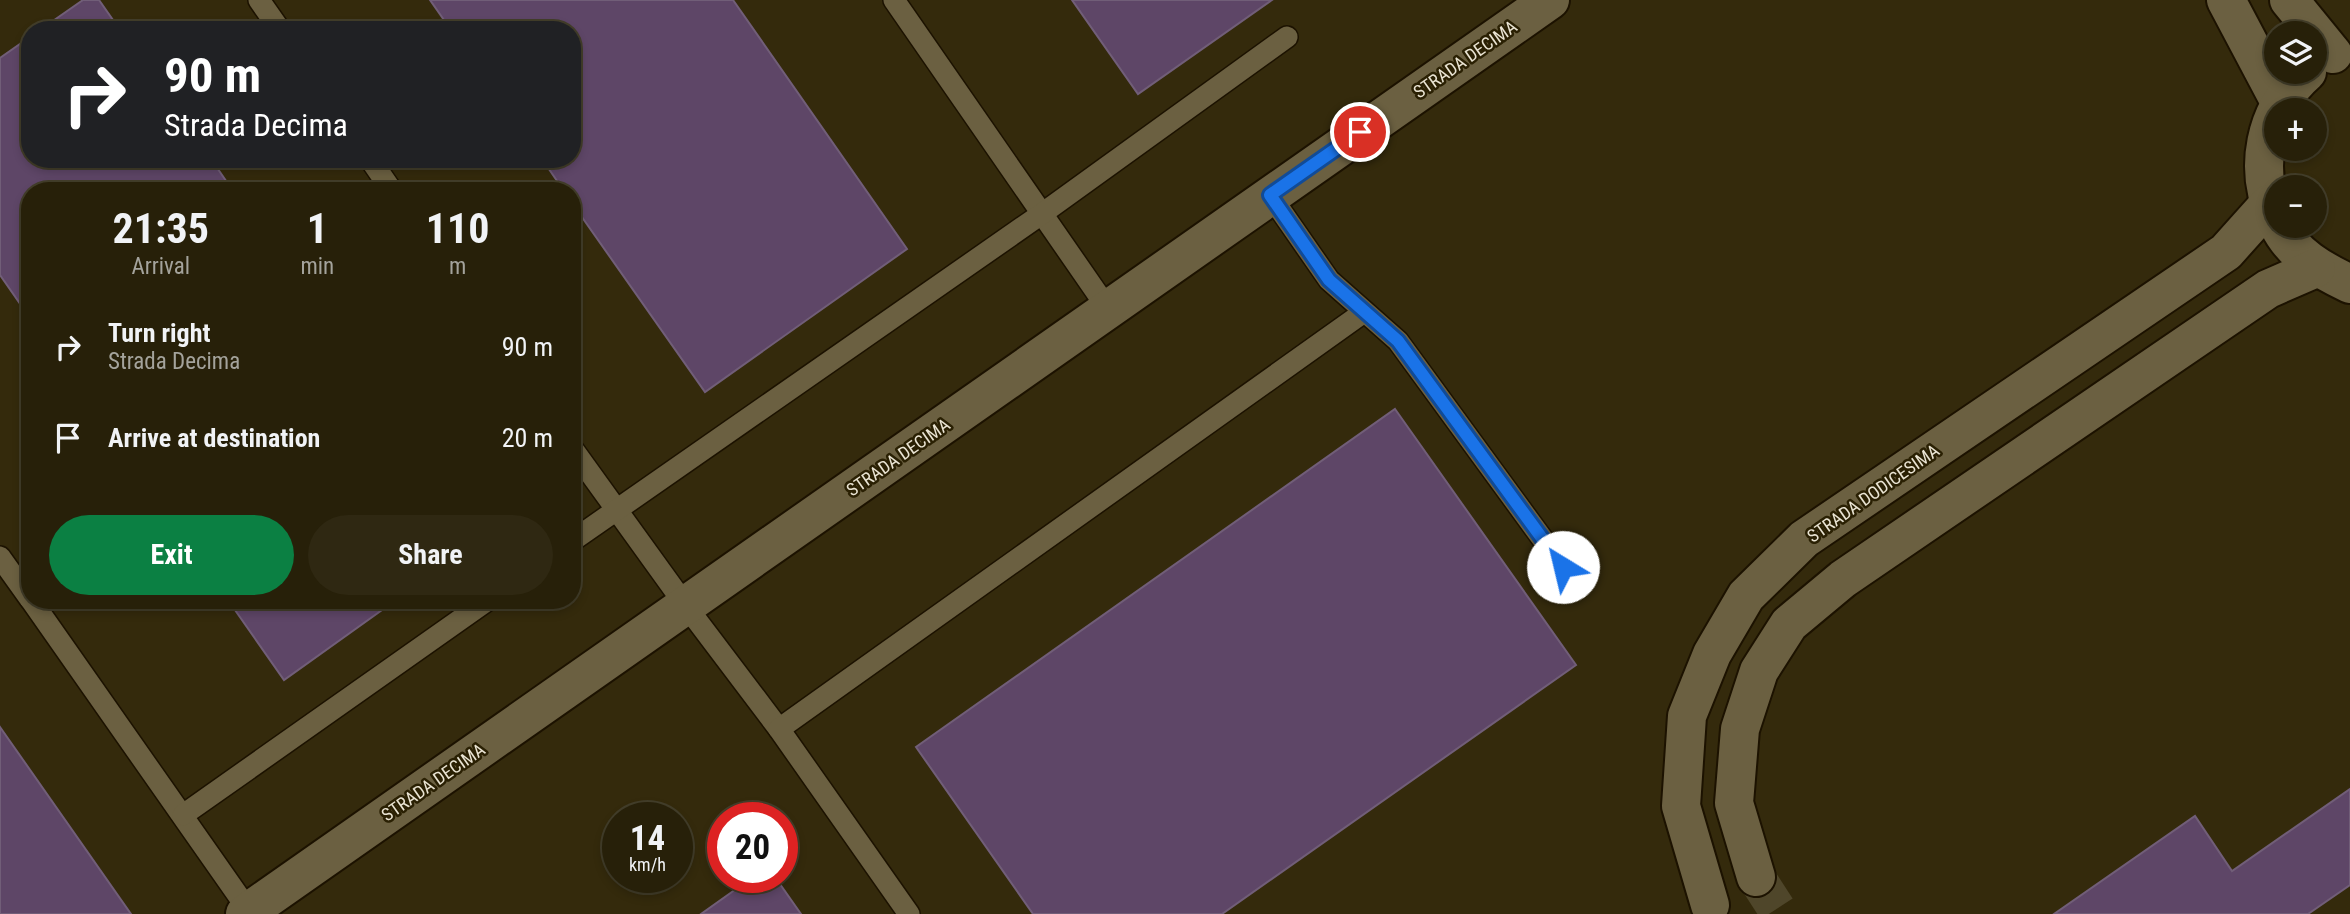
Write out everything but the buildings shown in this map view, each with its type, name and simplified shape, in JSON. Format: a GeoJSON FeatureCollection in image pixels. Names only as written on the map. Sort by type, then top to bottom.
{"type":"FeatureCollection","features":[{"type":"Feature","properties":{"kind":"street","name":"STRADA DECIMA"},"geometry":{"type":"LineString","coordinates":[[247,912],[1550,0]]}},
{"type":"Feature","properties":{"kind":"street"},"geometry":{"type":"LineString","coordinates":[[2226,0],[2278,98]]}},
{"type":"Feature","properties":{"kind":"street"},"geometry":{"type":"LineString","coordinates":[[2289,0],[2302,21]]}},
{"type":"Feature","properties":{"kind":"street"},"geometry":{"type":"LineString","coordinates":[[2284,98],[2300,84]]}},
{"type":"Feature","properties":{"kind":"street","name":"STRADA DODICESIMA"},"geometry":{"type":"LineString","coordinates":[[1710,905],[1681,806],[1687,716],[1712,653],[1746,596],[1804,539],[2264,224]]}},
{"type":"Feature","properties":{"kind":"street"},"geometry":{"type":"LineString","coordinates":[[2288,238],[2333,276]]}},
{"type":"Feature","properties":{"kind":"street"},"geometry":{"type":"LineString","coordinates":[[1756,877],[1734,803],[1740,729],[1759,671],[1789,624],[1843,579],[2268,289],[2333,276]]}},
{"type":"Feature","properties":{"kind":"lane"},"geometry":{"type":"LineString","coordinates":[[259,0],[274,21]]}},
{"type":"Feature","properties":{"kind":"lane"},"geometry":{"type":"LineString","coordinates":[[894,0],[1108,309]]}},
{"type":"Feature","properties":{"kind":"lane"},"geometry":{"type":"LineString","coordinates":[[581,535],[1043,213],[1287,37]]}},
{"type":"Feature","properties":{"kind":"lane"},"geometry":{"type":"LineString","coordinates":[[1270,195],[1329,280],[1398,341],[1563,567]]}},
{"type":"Feature","properties":{"kind":"lane"},"geometry":{"type":"LineString","coordinates":[[779,729],[1364,312]]}},
{"type":"Feature","properties":{"kind":"lane"},"geometry":{"type":"LineString","coordinates":[[581,461],[779,729],[909,914]]}},
{"type":"Feature","properties":{"kind":"lane"},"geometry":{"type":"LineString","coordinates":[[0,557],[21,587]]}},
{"type":"Feature","properties":{"kind":"lane"},"geometry":{"type":"LineString","coordinates":[[36,609],[183,815],[247,912]]}},
{"type":"Feature","properties":{"kind":"lane"},"geometry":{"type":"LineString","coordinates":[[183,815],[475,609]]}},
{"type":"Feature","properties":{"kind":"tunnel"},"geometry":{"type":"LineString","coordinates":[[1756,877],[1780,914]]}},
{"type":"Feature","properties":{"kind":"route"},"geometry":{"type":"LineString","coordinates":[[1360,132],[1270,195],[1329,280],[1398,341],[1563,567]]}}]}
